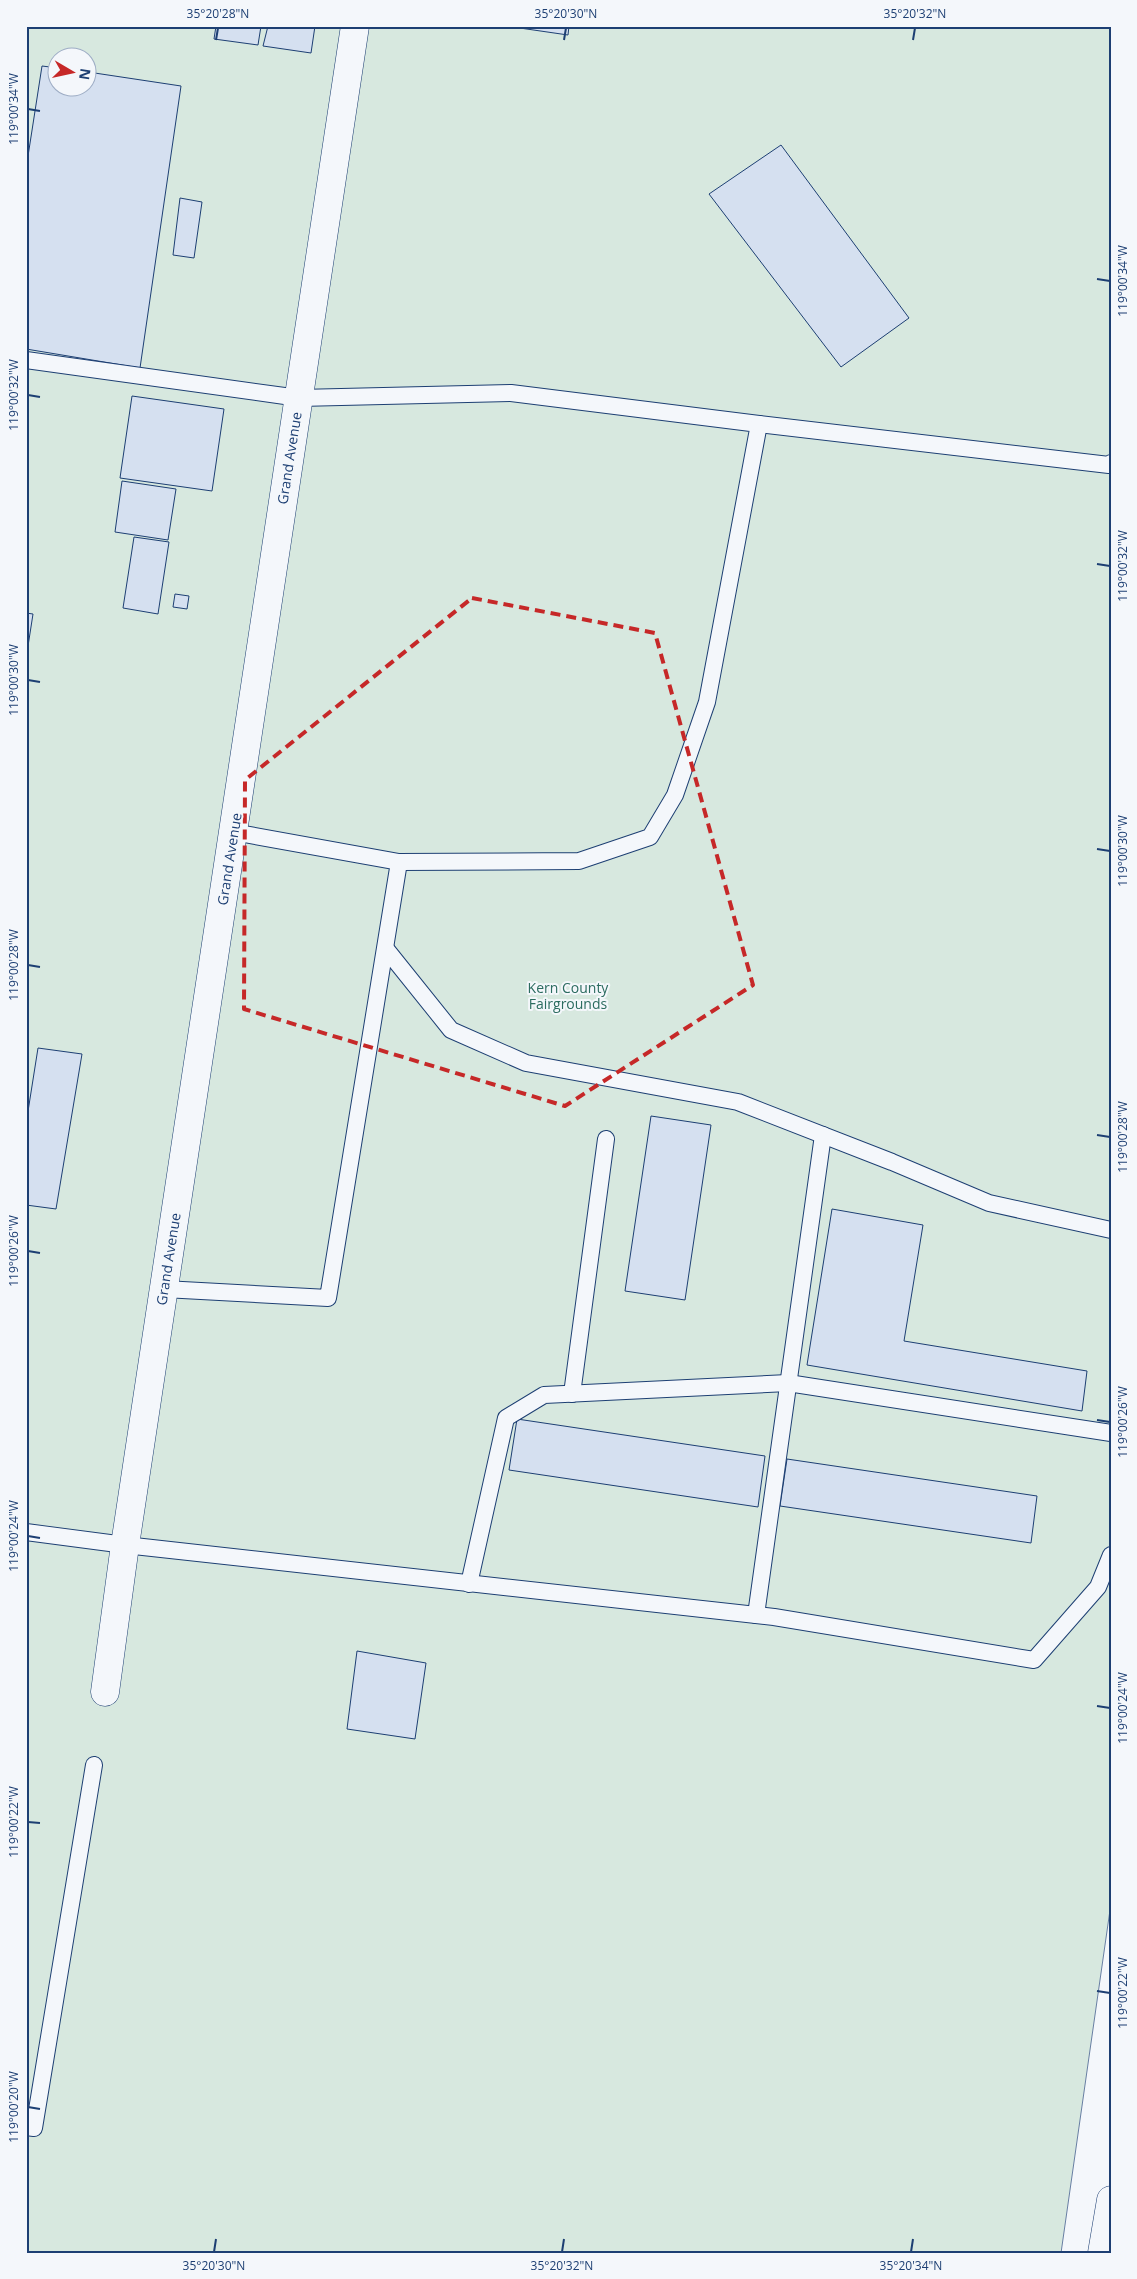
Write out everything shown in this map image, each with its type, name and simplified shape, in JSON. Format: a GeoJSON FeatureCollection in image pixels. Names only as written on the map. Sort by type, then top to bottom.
{"type":"FeatureCollection","features":[{"type":"Feature","properties":{"kind":"street","name":"Grand Avenue"},"geometry":{"type":"LineString","coordinates":[[105,1692],[125,1545],[355,26]]}},
{"type":"Feature","properties":{"kind":"street"},"geometry":{"type":"LineString","coordinates":[[1102,2253],[1111,2200]]}},
{"type":"Feature","properties":{"kind":"lane"},"geometry":{"type":"LineString","coordinates":[[26,360],[299,398],[511,393],[1109,465],[1111,463]]}},
{"type":"Feature","properties":{"kind":"lane"},"geometry":{"type":"LineString","coordinates":[[233,832],[399,862],[579,861],[650,837],[675,795],[708,702],[759,424]]}},
{"type":"Feature","properties":{"kind":"lane"},"geometry":{"type":"LineString","coordinates":[[164,1289],[328,1298],[399,862]]}},
{"type":"Feature","properties":{"kind":"lane"},"geometry":{"type":"LineString","coordinates":[[386,949],[451,1030],[526,1063],[738,1102],[989,1203],[1111,1230]]}},
{"type":"Feature","properties":{"kind":"lane"},"geometry":{"type":"LineString","coordinates":[[756,1616],[822,1135]]}},
{"type":"Feature","properties":{"kind":"lane"},"geometry":{"type":"LineString","coordinates":[[572,1394],[606,1139]]}},
{"type":"Feature","properties":{"kind":"lane"},"geometry":{"type":"LineString","coordinates":[[469,1584],[506,1418],[544,1395],[788,1383],[1111,1433]]}},
{"type":"Feature","properties":{"kind":"lane"},"geometry":{"type":"LineString","coordinates":[[26,1532],[125,1545],[756,1616],[1034,1660],[1098,1587],[1111,1555]]}},
{"type":"Feature","properties":{"kind":"lane"},"geometry":{"type":"LineString","coordinates":[[26,2127],[34,2128],[94,1765]]}},
{"type":"Feature","properties":{"kind":"highlighted area"},"geometry":{"type":"Polygon","coordinates":[[[472,598],[655,633],[753,985],[565,1106],[244,1009],[245,780],[472,598]]]}},
{"type":"Feature","properties":{"kind":"green space","name":"Kern County Fairgrounds"},"geometry":{"type":"Polygon","coordinates":[[[26,26],[1111,26],[1111,1903],[1061,2253],[26,2253],[26,26]]]}},
{"type":"Feature","properties":{"kind":"building"},"geometry":{"type":"Polygon","coordinates":[[[216,26],[261,26],[258,45],[214,39],[216,26]]]}},
{"type":"Feature","properties":{"kind":"building"},"geometry":{"type":"Polygon","coordinates":[[[268,26],[315,26],[311,53],[263,46],[268,26]]]}},
{"type":"Feature","properties":{"kind":"building"},"geometry":{"type":"Polygon","coordinates":[[[506,26],[569,26],[568,35],[506,26]]]}},
{"type":"Feature","properties":{"kind":"building"},"geometry":{"type":"Polygon","coordinates":[[[42,66],[48,67],[48,98],[98,98],[98,74],[181,86],[140,368],[26,349],[26,169],[42,66]]]}},
{"type":"Feature","properties":{"kind":"building"},"geometry":{"type":"Polygon","coordinates":[[[781,145],[909,318],[841,367],[709,194],[781,145]]]}},
{"type":"Feature","properties":{"kind":"building"},"geometry":{"type":"Polygon","coordinates":[[[180,198],[202,202],[194,258],[173,255],[180,198]]]}},
{"type":"Feature","properties":{"kind":"building"},"geometry":{"type":"Polygon","coordinates":[[[132,396],[224,409],[212,491],[120,478],[132,396]]]}},
{"type":"Feature","properties":{"kind":"building"},"geometry":{"type":"Polygon","coordinates":[[[122,481],[176,489],[168,540],[115,532],[122,481]]]}},
{"type":"Feature","properties":{"kind":"building"},"geometry":{"type":"Polygon","coordinates":[[[134,537],[169,542],[158,614],[123,608],[134,537]]]}},
{"type":"Feature","properties":{"kind":"building"},"geometry":{"type":"Polygon","coordinates":[[[175,594],[189,596],[187,609],[173,607],[175,594]]]}},
{"type":"Feature","properties":{"kind":"building"},"geometry":{"type":"Polygon","coordinates":[[[26,613],[33,614],[26,659],[26,613]]]}},
{"type":"Feature","properties":{"kind":"building"},"geometry":{"type":"Polygon","coordinates":[[[38,1048],[82,1054],[56,1209],[26,1205],[26,1124],[38,1048]]]}},
{"type":"Feature","properties":{"kind":"building"},"geometry":{"type":"Polygon","coordinates":[[[651,1116],[711,1125],[685,1300],[625,1291],[651,1116]]]}},
{"type":"Feature","properties":{"kind":"building"},"geometry":{"type":"Polygon","coordinates":[[[832,1209],[923,1225],[904,1341],[1087,1371],[1082,1411],[807,1365],[832,1209]]]}},
{"type":"Feature","properties":{"kind":"building"},"geometry":{"type":"Polygon","coordinates":[[[517,1419],[765,1456],[758,1507],[509,1470],[517,1419]]]}},
{"type":"Feature","properties":{"kind":"building"},"geometry":{"type":"Polygon","coordinates":[[[787,1459],[1037,1496],[1031,1543],[780,1506],[787,1459]]]}},
{"type":"Feature","properties":{"kind":"building"},"geometry":{"type":"Polygon","coordinates":[[[357,1651],[426,1663],[415,1739],[347,1729],[357,1651]]]}}]}
